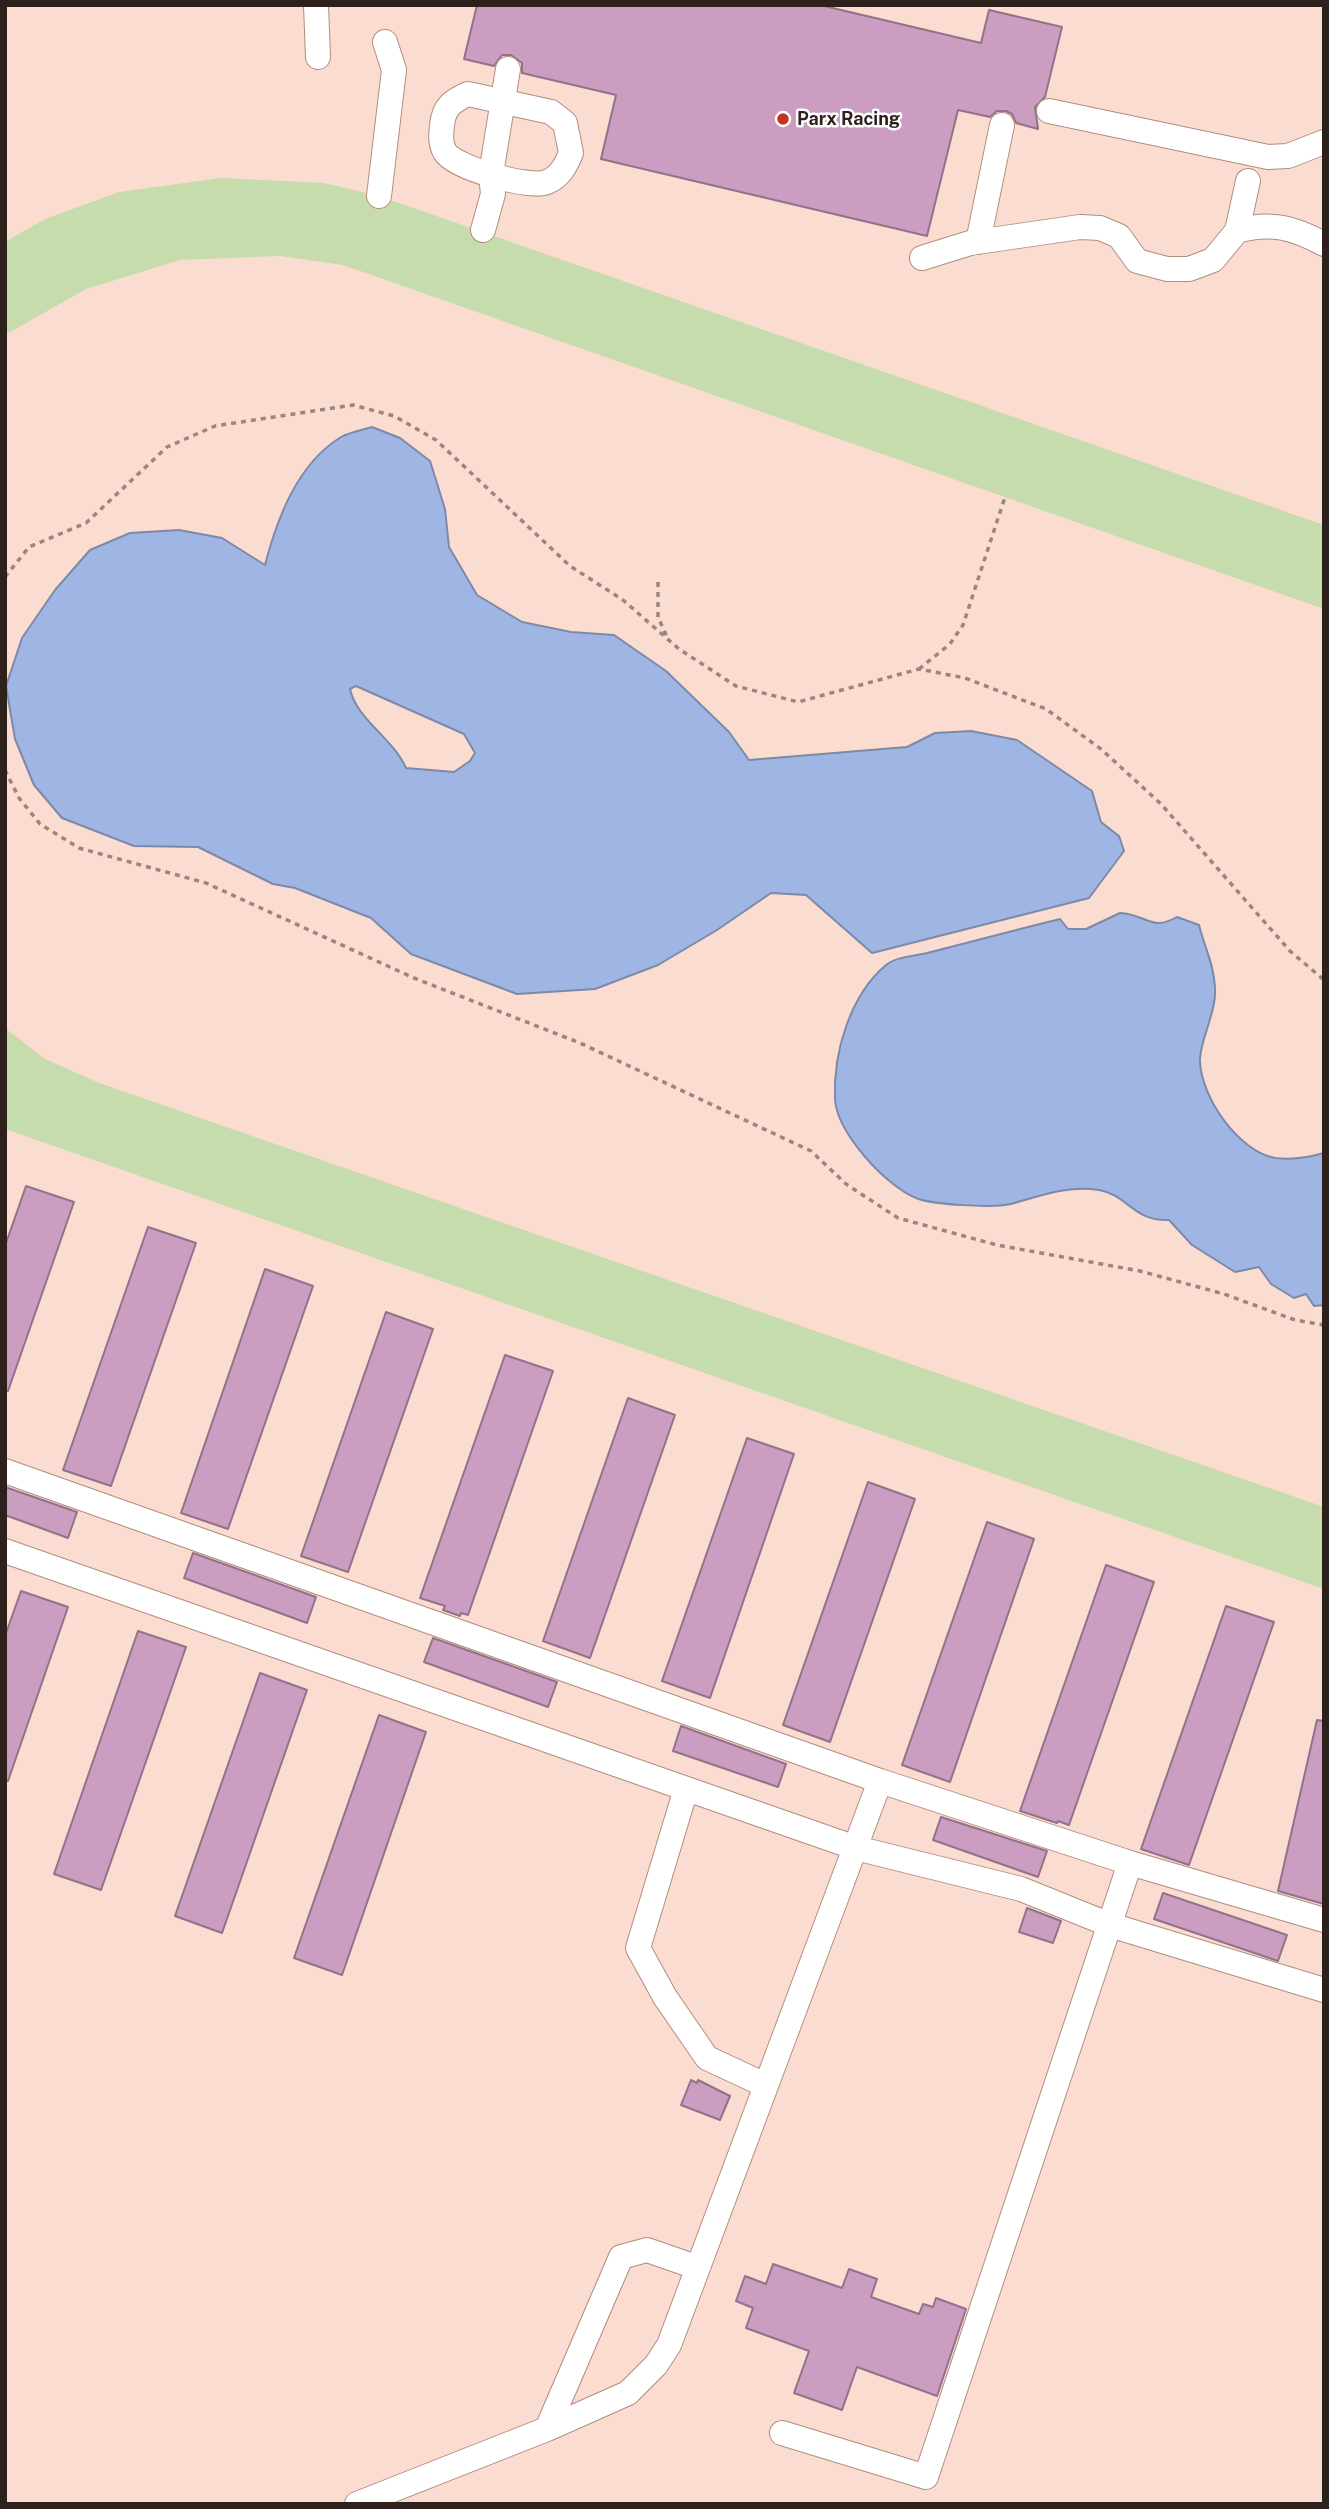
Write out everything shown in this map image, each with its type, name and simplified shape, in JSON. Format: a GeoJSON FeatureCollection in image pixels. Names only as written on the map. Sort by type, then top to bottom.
{"type":"FeatureCollection","features":[{"type":"Feature","properties":{"kind":"street"},"geometry":{"type":"LineString","coordinates":[[316,5],[318,57]]}},
{"type":"Feature","properties":{"kind":"street"},"geometry":{"type":"LineString","coordinates":[[379,196],[394,70],[385,42]]}},
{"type":"Feature","properties":{"kind":"street"},"geometry":{"type":"LineString","coordinates":[[483,230],[493,194],[491,174],[508,69]]}},
{"type":"Feature","properties":{"kind":"street"},"geometry":{"type":"LineString","coordinates":[[468,94],[503,100],[551,112],[565,123],[572,153],[558,175],[546,182],[528,184],[459,164],[446,154],[440,139],[443,116],[450,103],[468,94]]}},
{"type":"Feature","properties":{"kind":"street"},"geometry":{"type":"LineString","coordinates":[[1049,111],[1268,157],[1288,156],[1324,142]]}},
{"type":"Feature","properties":{"kind":"street"},"geometry":{"type":"LineString","coordinates":[[978,242],[1002,125]]}},
{"type":"Feature","properties":{"kind":"street"},"geometry":{"type":"LineString","coordinates":[[922,258],[978,242],[1080,227],[1101,228],[1119,236],[1137,261],[1167,269],[1189,269],[1213,260],[1237,230],[1248,181]]}},
{"type":"Feature","properties":{"kind":"street"},"geometry":{"type":"LineString","coordinates":[[1237,230],[1272,225],[1298,231],[1324,244]]}},
{"type":"Feature","properties":{"kind":"street"},"geometry":{"type":"LineString","coordinates":[[5,1471],[880,1781],[1130,1863],[1324,1920]]}},
{"type":"Feature","properties":{"kind":"street"},"geometry":{"type":"LineString","coordinates":[[5,1551],[856,1848],[1021,1889],[1110,1925],[1324,1990]]}},
{"type":"Feature","properties":{"kind":"street"},"geometry":{"type":"LineString","coordinates":[[357,2504],[547,2430],[628,2393],[641,2382],[669,2345],[880,1781]]}},
{"type":"Feature","properties":{"kind":"street"},"geometry":{"type":"LineString","coordinates":[[686,1789],[638,1948],[665,1997],[707,2058],[765,2085]]}},
{"type":"Feature","properties":{"kind":"street"},"geometry":{"type":"LineString","coordinates":[[782,2433],[926,2477],[1130,1863]]}},
{"type":"Feature","properties":{"kind":"street"},"geometry":{"type":"LineString","coordinates":[[547,2430],[621,2257],[647,2250],[700,2258]]}},
{"type":"Feature","properties":{"kind":"path"},"geometry":{"type":"LineString","coordinates":[[5,576],[29,547],[86,523],[167,447],[215,426],[354,405],[394,416],[436,440],[570,566],[623,600],[667,639],[736,687],[798,702],[919,669],[950,644],[963,625],[1004,497]]}},
{"type":"Feature","properties":{"kind":"path"},"geometry":{"type":"LineString","coordinates":[[658,583],[658,617],[667,639]]}},
{"type":"Feature","properties":{"kind":"path"},"geometry":{"type":"LineString","coordinates":[[919,669],[965,678],[1046,709],[1101,749],[1161,804],[1290,951],[1324,980]]}},
{"type":"Feature","properties":{"kind":"path"},"geometry":{"type":"LineString","coordinates":[[5,770],[19,798],[40,824],[79,848],[205,883],[414,978],[580,1043],[811,1151],[846,1184],[898,1218],[997,1245],[1140,1271],[1224,1294],[1295,1320],[1324,1325]]}},
{"type":"Feature","properties":{"kind":"green space"},"geometry":{"type":"Polygon","coordinates":[[[221,178],[324,183],[379,196],[1324,525],[1324,609],[343,265],[280,256],[180,260],[86,289],[5,335],[5,242],[45,219],[119,192],[221,178]]]}},
{"type":"Feature","properties":{"kind":"green space"},"geometry":{"type":"Polygon","coordinates":[[[5,1028],[45,1059],[99,1083],[1324,1507],[1324,1589],[5,1129],[5,1028]]]}},
{"type":"Feature","properties":{"kind":"water"},"geometry":{"type":"Polygon","coordinates":[[[372,427],[400,438],[430,461],[445,509],[449,547],[477,595],[522,622],[571,632],[614,635],[666,671],[729,732],[749,760],[907,747],[935,733],[971,731],[1017,740],[1092,791],[1101,822],[1119,836],[1124,851],[1089,898],[872,953],[806,895],[771,893],[717,930],[658,965],[595,989],[517,994],[411,954],[371,918],[295,888],[273,884],[198,847],[134,846],[62,818],[34,785],[15,739],[6,686],[22,638],[55,590],[90,550],[130,533],[179,530],[222,538],[265,565],[283,511],[312,462],[341,437],[372,427]],[[356,686],[350,689],[360,710],[400,757],[406,768],[454,772],[470,761],[475,753],[464,734],[356,686]]]}},
{"type":"Feature","properties":{"kind":"water"},"geometry":{"type":"Polygon","coordinates":[[[1120,913],[1154,923],[1177,917],[1199,925],[1211,962],[1215,987],[1213,1006],[1200,1053],[1202,1075],[1214,1106],[1235,1134],[1261,1153],[1275,1158],[1300,1158],[1324,1153],[1324,1305],[1314,1306],[1306,1294],[1294,1298],[1271,1284],[1259,1267],[1235,1272],[1192,1245],[1169,1220],[1147,1217],[1117,1197],[1099,1190],[1065,1190],[1011,1204],[991,1206],[949,1204],[916,1198],[904,1192],[878,1170],[865,1157],[844,1127],[835,1099],[841,1044],[846,1026],[863,992],[873,977],[886,965],[900,958],[1060,919],[1068,929],[1086,929],[1120,913]]]}},
{"type":"Feature","properties":{"kind":"building","name":"Parx Racing"},"geometry":{"type":"Polygon","coordinates":[[[477,5],[820,5],[981,43],[989,10],[1062,27],[1045,97],[1035,107],[1038,129],[1016,123],[1012,114],[1006,111],[997,111],[990,117],[958,110],[927,236],[601,159],[616,95],[522,73],[522,63],[511,55],[502,55],[494,66],[464,59],[477,5]]]}},
{"type":"Feature","properties":{"kind":"building"},"geometry":{"type":"Polygon","coordinates":[[[26,1186],[74,1202],[8,1391],[5,1390],[5,1246],[26,1186]]]}},
{"type":"Feature","properties":{"kind":"building"},"geometry":{"type":"Polygon","coordinates":[[[148,1227],[196,1243],[111,1486],[63,1470],[148,1227]]]}},
{"type":"Feature","properties":{"kind":"building"},"geometry":{"type":"Polygon","coordinates":[[[265,1269],[313,1286],[228,1529],[181,1513],[265,1269]]]}},
{"type":"Feature","properties":{"kind":"building"},"geometry":{"type":"Polygon","coordinates":[[[386,1312],[433,1329],[348,1572],[301,1556],[386,1312]]]}},
{"type":"Feature","properties":{"kind":"building"},"geometry":{"type":"Polygon","coordinates":[[[505,1355],[553,1371],[468,1615],[461,1613],[460,1616],[443,1610],[445,1606],[420,1598],[505,1355]]]}},
{"type":"Feature","properties":{"kind":"building"},"geometry":{"type":"Polygon","coordinates":[[[628,1398],[675,1415],[590,1658],[543,1641],[628,1398]]]}},
{"type":"Feature","properties":{"kind":"building"},"geometry":{"type":"Polygon","coordinates":[[[747,1438],[794,1454],[710,1698],[662,1681],[747,1438]]]}},
{"type":"Feature","properties":{"kind":"building"},"geometry":{"type":"Polygon","coordinates":[[[868,1482],[915,1499],[830,1742],[783,1725],[868,1482]]]}},
{"type":"Feature","properties":{"kind":"building"},"geometry":{"type":"Polygon","coordinates":[[[5,1487],[77,1512],[68,1538],[5,1515],[5,1487]]]}},
{"type":"Feature","properties":{"kind":"building"},"geometry":{"type":"Polygon","coordinates":[[[987,1522],[1034,1539],[950,1782],[902,1765],[987,1522]]]}},
{"type":"Feature","properties":{"kind":"building"},"geometry":{"type":"Polygon","coordinates":[[[193,1553],[316,1597],[307,1623],[184,1578],[193,1553]]]}},
{"type":"Feature","properties":{"kind":"building"},"geometry":{"type":"Polygon","coordinates":[[[1106,1565],[1154,1582],[1069,1825],[1020,1811],[1106,1565]]]}},
{"type":"Feature","properties":{"kind":"building"},"geometry":{"type":"Polygon","coordinates":[[[21,1591],[68,1607],[8,1781],[5,1780],[5,1636],[21,1591]]]}},
{"type":"Feature","properties":{"kind":"building"},"geometry":{"type":"Polygon","coordinates":[[[1226,1606],[1274,1622],[1189,1865],[1141,1849],[1226,1606]]]}},
{"type":"Feature","properties":{"kind":"building"},"geometry":{"type":"Polygon","coordinates":[[[138,1631],[186,1647],[101,1890],[54,1874],[138,1631]]]}},
{"type":"Feature","properties":{"kind":"building"},"geometry":{"type":"Polygon","coordinates":[[[433,1638],[557,1682],[548,1707],[424,1662],[433,1638]]]}},
{"type":"Feature","properties":{"kind":"building"},"geometry":{"type":"Polygon","coordinates":[[[260,1673],[307,1690],[222,1933],[175,1916],[260,1673]]]}},
{"type":"Feature","properties":{"kind":"building"},"geometry":{"type":"Polygon","coordinates":[[[379,1715],[426,1732],[342,1975],[294,1958],[379,1715]]]}},
{"type":"Feature","properties":{"kind":"building"},"geometry":{"type":"Polygon","coordinates":[[[1317,1720],[1324,1721],[1324,1904],[1278,1891],[1317,1720]]]}},
{"type":"Feature","properties":{"kind":"building"},"geometry":{"type":"Polygon","coordinates":[[[681,1726],[786,1764],[778,1787],[673,1751],[681,1726]]]}},
{"type":"Feature","properties":{"kind":"building"},"geometry":{"type":"Polygon","coordinates":[[[941,1817],[1047,1851],[1038,1877],[933,1840],[941,1817]]]}},
{"type":"Feature","properties":{"kind":"building"},"geometry":{"type":"Polygon","coordinates":[[[1163,1893],[1287,1935],[1278,1961],[1154,1919],[1163,1893]]]}},
{"type":"Feature","properties":{"kind":"building"},"geometry":{"type":"Polygon","coordinates":[[[1027,1908],[1061,1921],[1053,1943],[1019,1932],[1027,1908]]]}},
{"type":"Feature","properties":{"kind":"building"},"geometry":{"type":"Polygon","coordinates":[[[691,2080],[697,2083],[698,2080],[730,2096],[720,2120],[681,2105],[691,2080]]]}},
{"type":"Feature","properties":{"kind":"building"},"geometry":{"type":"Polygon","coordinates":[[[773,2264],[842,2288],[849,2269],[877,2279],[871,2297],[919,2314],[923,2304],[933,2307],[936,2298],[966,2309],[937,2396],[857,2367],[842,2410],[794,2393],[809,2351],[746,2328],[753,2308],[736,2301],[745,2276],[766,2284],[773,2264]]]}},
{"type":"Feature","properties":{"kind":"place","name":"Parx Racing"},"geometry":{"type":"Point","coordinates":[783,119]}}]}
